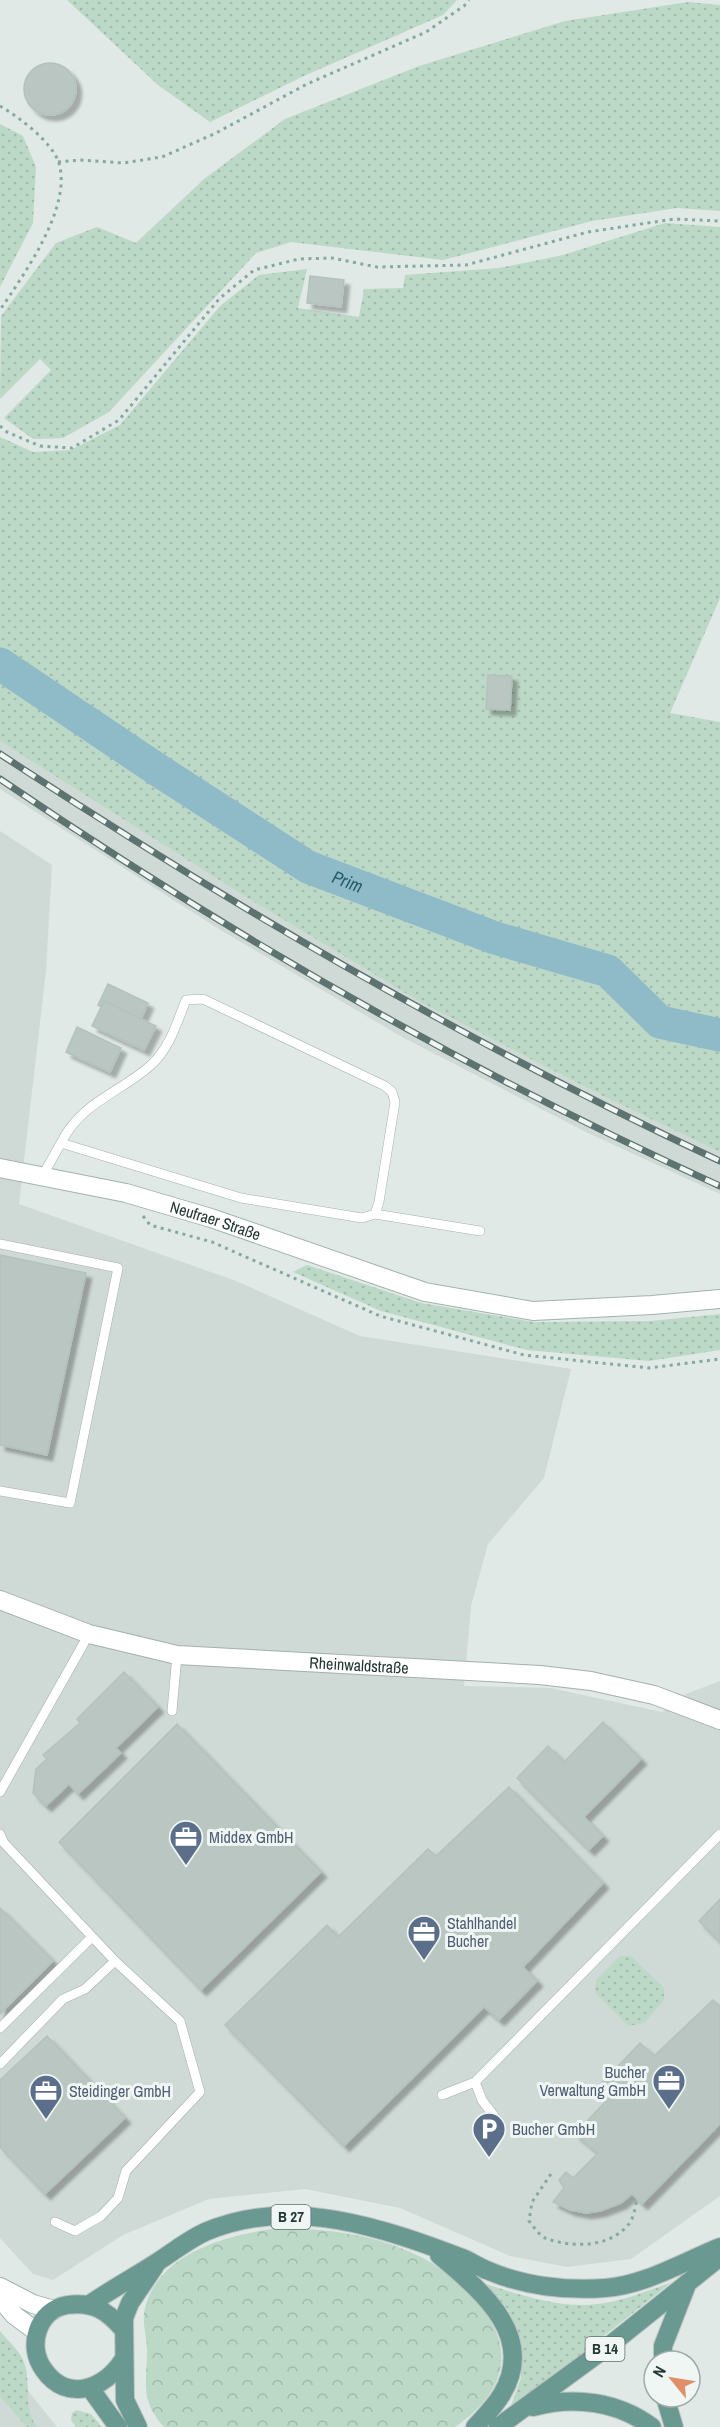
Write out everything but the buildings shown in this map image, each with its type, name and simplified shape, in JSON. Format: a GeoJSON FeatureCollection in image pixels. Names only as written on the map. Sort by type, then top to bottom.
{"type":"FeatureCollection","features":[{"type":"Feature","properties":{"kind":"main road","name":"B 27"},"geometry":{"type":"LineString","coordinates":[[123,2329],[124,2318],[130,2303],[157,2262],[207,2232],[259,2219],[316,2217],[350,2222],[399,2235],[431,2248],[487,2298],[498,2312],[512,2346],[510,2377],[502,2394],[475,2427]]}},
{"type":"Feature","properties":{"kind":"main road"},"geometry":{"type":"LineString","coordinates":[[431,2248],[525,2282],[578,2289],[607,2288],[648,2278],[720,2247]]}},
{"type":"Feature","properties":{"kind":"main road","name":"B 14"},"geometry":{"type":"LineString","coordinates":[[498,2427],[686,2286],[720,2257]]}},
{"type":"Feature","properties":{"kind":"main road"},"geometry":{"type":"LineString","coordinates":[[90,2304],[157,2262]]}},
{"type":"Feature","properties":{"kind":"main road","name":"B 14"},"geometry":{"type":"LineString","coordinates":[[663,2349],[686,2286]]}},
{"type":"Feature","properties":{"kind":"main road"},"geometry":{"type":"LineString","coordinates":[[123,2360],[115,2373],[104,2383],[90,2388],[77,2389],[64,2386],[53,2380],[44,2370],[37,2352],[37,2332],[47,2314],[76,2304],[90,2304],[107,2313],[123,2329],[126,2347],[123,2360],[124,2400],[138,2427]]}},
{"type":"Feature","properties":{"kind":"main road"},"geometry":{"type":"LineString","coordinates":[[90,2388],[118,2427]]}},
{"type":"Feature","properties":{"kind":"main road","name":"B 14"},"geometry":{"type":"LineString","coordinates":[[523,2410],[555,2401],[575,2400],[604,2404],[641,2419],[652,2427]]}},
{"type":"Feature","properties":{"kind":"main road"},"geometry":{"type":"LineString","coordinates":[[669,2409],[674,2427]]}},
{"type":"Feature","properties":{"kind":"street","name":"Neufraer Straße"},"geometry":{"type":"LineString","coordinates":[[0,1168],[126,1193],[211,1218],[426,1292],[533,1311],[720,1299]]}},
{"type":"Feature","properties":{"kind":"street","name":"Rheinwaldstraße"},"geometry":{"type":"LineString","coordinates":[[0,1600],[89,1634],[177,1655],[540,1674],[591,1681],[654,1695],[720,1720]]}},
{"type":"Feature","properties":{"kind":"street"},"geometry":{"type":"LineString","coordinates":[[0,2287],[33,2304],[54,2310]]}},
{"type":"Feature","properties":{"kind":"street"},"geometry":{"type":"LineString","coordinates":[[0,2298],[14,2315],[37,2332]]}},
{"type":"Feature","properties":{"kind":"lane"},"geometry":{"type":"LineString","coordinates":[[43,1175],[77,1117],[151,1065],[165,1050],[186,1000],[203,999],[385,1086],[392,1092],[395,1102],[379,1202],[375,1214]]}},
{"type":"Feature","properties":{"kind":"lane"},"geometry":{"type":"LineString","coordinates":[[61,1143],[241,1198],[362,1218],[375,1214],[480,1232]]}},
{"type":"Feature","properties":{"kind":"lane"},"geometry":{"type":"LineString","coordinates":[[0,1244],[118,1268],[70,1503],[0,1491]]}},
{"type":"Feature","properties":{"kind":"lane"},"geometry":{"type":"LineString","coordinates":[[0,1792],[89,1634]]}},
{"type":"Feature","properties":{"kind":"lane"},"geometry":{"type":"LineString","coordinates":[[172,1711],[177,1655]]}},
{"type":"Feature","properties":{"kind":"lane"},"geometry":{"type":"LineString","coordinates":[[0,1834],[4,1843],[115,1961],[180,2021],[200,2092],[126,2171],[118,2198],[101,2216],[75,2231],[55,2222]]}},
{"type":"Feature","properties":{"kind":"lane"},"geometry":{"type":"LineString","coordinates":[[442,2095],[475,2082],[720,1834]]}},
{"type":"Feature","properties":{"kind":"lane"},"geometry":{"type":"LineString","coordinates":[[0,2028],[92,1937]]}},
{"type":"Feature","properties":{"kind":"lane"},"geometry":{"type":"LineString","coordinates":[[0,2064],[63,1999],[86,1989],[115,1961]]}},
{"type":"Feature","properties":{"kind":"lane"},"geometry":{"type":"LineString","coordinates":[[475,2082],[482,2100],[500,2124]]}},
{"type":"Feature","properties":{"kind":"path"},"geometry":{"type":"LineString","coordinates":[[58,162],[80,160],[123,163],[162,157],[216,133],[307,84],[426,32],[464,6],[469,0]]}},
{"type":"Feature","properties":{"kind":"path"},"geometry":{"type":"LineString","coordinates":[[0,106],[34,129],[58,162],[62,189],[38,253],[0,310]]}},
{"type":"Feature","properties":{"kind":"path"},"geometry":{"type":"LineString","coordinates":[[0,426],[7,432],[40,446],[72,448],[119,420],[219,299],[254,270],[299,259],[332,258],[377,267],[466,265],[588,232],[674,219],[720,221]]}},
{"type":"Feature","properties":{"kind":"path"},"geometry":{"type":"LineString","coordinates":[[126,1193],[150,1225],[212,1242],[380,1316],[524,1355],[649,1368],[720,1359]]}},
{"type":"Feature","properties":{"kind":"path"},"geometry":{"type":"LineString","coordinates":[[551,2174],[532,2202],[529,2221],[543,2237],[577,2245],[600,2243],[618,2235],[630,2223],[637,2199]]}},
{"type":"Feature","properties":{"kind":"shaded area"},"geometry":{"type":"Polygon","coordinates":[[[0,741],[246,897],[422,1003],[605,1097],[720,1152],[720,1194],[588,1133],[402,1037],[222,931],[0,789],[0,741]]]}},
{"type":"Feature","properties":{"kind":"shaded area"},"geometry":{"type":"Polygon","coordinates":[[[0,831],[52,865],[46,971],[19,1204],[236,1281],[360,1336],[571,1369],[544,1478],[488,1544],[471,1606],[464,1686],[550,1688],[662,1712],[686,1694],[720,1681],[720,2196],[631,2259],[567,2267],[510,2256],[400,2208],[305,2189],[209,2199],[123,2235],[53,2280],[33,2274],[0,2238],[0,831]]]}},
{"type":"Feature","properties":{"kind":"shaded area"},"geometry":{"type":"Polygon","coordinates":[[[0,2356],[57,2427],[0,2427],[0,2356]]]}},
{"type":"Feature","properties":{"kind":"green space"},"geometry":{"type":"Polygon","coordinates":[[[67,0],[457,0],[443,15],[304,76],[210,122],[158,85],[67,0]]]}},
{"type":"Feature","properties":{"kind":"green space"},"geometry":{"type":"Polygon","coordinates":[[[688,2],[720,5],[720,211],[677,208],[592,221],[443,260],[291,242],[256,253],[109,412],[63,438],[33,439],[4,418],[51,370],[40,359],[0,399],[1,316],[56,243],[97,227],[136,243],[204,179],[285,119],[419,66],[565,21],[688,2]]]}},
{"type":"Feature","properties":{"kind":"green space"},"geometry":{"type":"Polygon","coordinates":[[[0,124],[23,136],[36,167],[33,223],[0,287],[0,124]]]}},
{"type":"Feature","properties":{"kind":"green space"},"geometry":{"type":"Polygon","coordinates":[[[665,223],[720,227],[720,598],[670,713],[720,722],[720,1152],[605,1097],[422,1003],[246,897],[0,741],[0,437],[33,452],[71,450],[120,425],[220,306],[259,275],[307,269],[298,308],[359,317],[364,289],[403,288],[405,275],[499,268],[563,255],[665,223]],[[488,676],[487,709],[510,710],[512,676],[488,676]]]}},
{"type":"Feature","properties":{"kind":"green space"},"geometry":{"type":"Polygon","coordinates":[[[307,1265],[421,1303],[534,1322],[651,1321],[720,1314],[720,1350],[649,1361],[527,1350],[381,1311],[293,1272],[307,1265]]]}},
{"type":"Feature","properties":{"kind":"green space"},"geometry":{"type":"Polygon","coordinates":[[[620,1956],[631,1956],[664,1988],[664,2000],[644,2023],[628,2026],[595,1992],[596,1980],[620,1956]]]}},
{"type":"Feature","properties":{"kind":"green space"},"geometry":{"type":"Polygon","coordinates":[[[280,2228],[334,2231],[385,2242],[419,2256],[447,2274],[480,2306],[493,2324],[500,2342],[501,2360],[498,2378],[489,2395],[475,2411],[455,2427],[164,2427],[152,2409],[146,2392],[147,2348],[144,2314],[153,2288],[165,2272],[181,2259],[199,2249],[240,2235],[280,2228]]]}},
{"type":"Feature","properties":{"kind":"green space"},"geometry":{"type":"Polygon","coordinates":[[[672,2282],[509,2411],[521,2378],[519,2345],[508,2310],[486,2284],[548,2301],[586,2305],[619,2300],[672,2282]]]}},
{"type":"Feature","properties":{"kind":"green space"},"geometry":{"type":"Polygon","coordinates":[[[0,2331],[24,2362],[28,2403],[32,2419],[37,2427],[27,2427],[0,2396],[0,2331]]]}},
{"type":"Feature","properties":{"kind":"green space"},"geometry":{"type":"Polygon","coordinates":[[[76,2410],[91,2414],[102,2427],[76,2427],[71,2420],[72,2413],[76,2410]]]}},
{"type":"Feature","properties":{"kind":"waterway","name":"Prim"},"geometry":{"type":"LineString","coordinates":[[0,664],[308,867],[495,938],[608,971],[660,1022],[720,1035]]}},
{"type":"Feature","properties":{"kind":"railway"},"geometry":{"type":"LineString","coordinates":[[0,754],[175,865],[352,971],[534,1069],[720,1161]]}},
{"type":"Feature","properties":{"kind":"railway"},"geometry":{"type":"LineString","coordinates":[[0,779],[173,892],[351,998],[534,1096],[720,1186]]}},
{"type":"Feature","properties":{"kind":"place","name":"Middex GmbH"},"geometry":{"type":"Point","coordinates":[186,1866]}},
{"type":"Feature","properties":{"kind":"place","name":"Stahlhandel Bucher"},"geometry":{"type":"Point","coordinates":[424,1961]}},
{"type":"Feature","properties":{"kind":"place","name":"Bucher Verwaltung GmbH"},"geometry":{"type":"Point","coordinates":[669,2110]}},
{"type":"Feature","properties":{"kind":"place","name":"Steidinger GmbH"},"geometry":{"type":"Point","coordinates":[46,2120]}},
{"type":"Feature","properties":{"kind":"place","name":"Bucher GmbH"},"geometry":{"type":"Point","coordinates":[489,2158]}}]}
